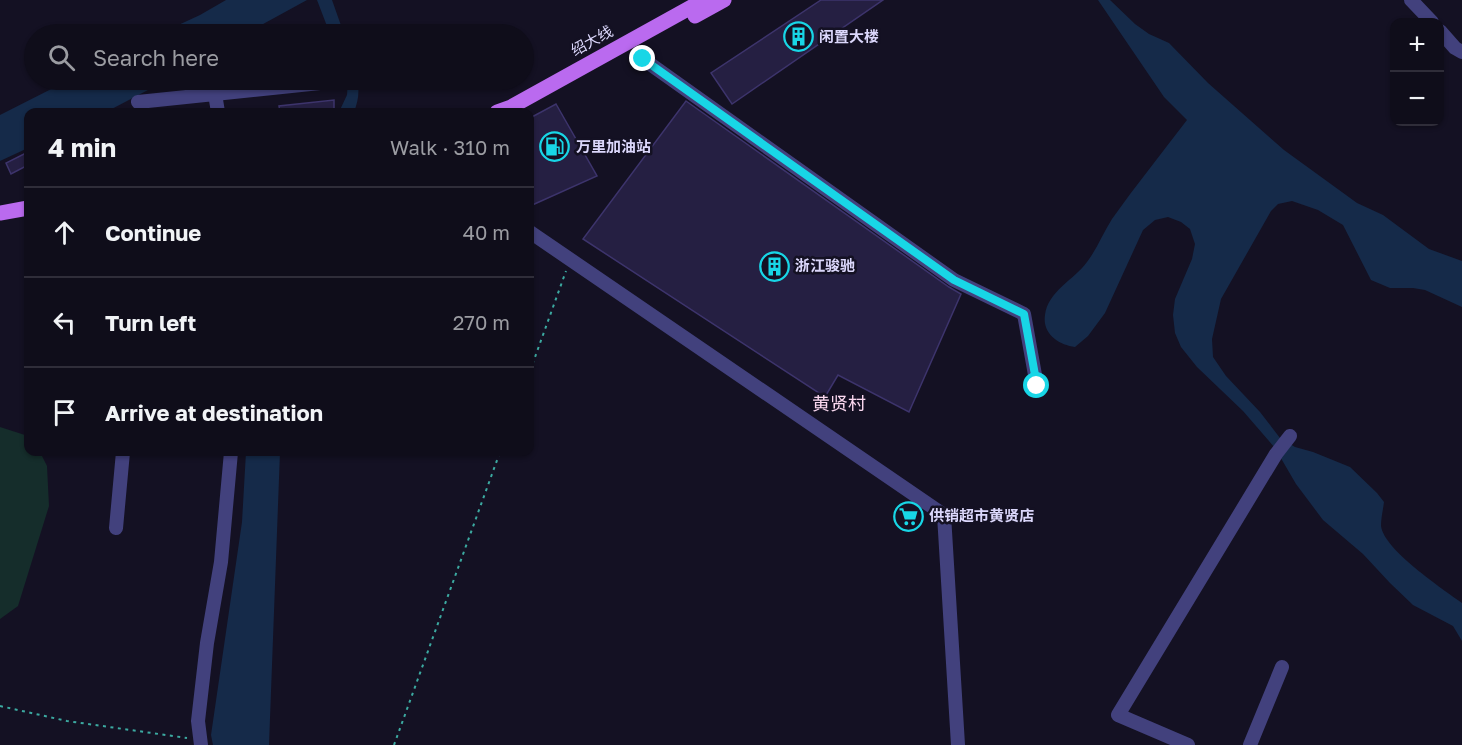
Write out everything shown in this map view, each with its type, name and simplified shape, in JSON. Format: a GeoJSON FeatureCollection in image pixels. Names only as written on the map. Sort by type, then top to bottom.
{"type":"FeatureCollection","features":[{"type":"Feature","properties":{"kind":"main road","name":"绍大线"},"geometry":{"type":"LineString","coordinates":[[508,108],[704,0]]}},
{"type":"Feature","properties":{"kind":"main road","name":"绍大线"},"geometry":{"type":"LineString","coordinates":[[529,108],[724,0]]}},
{"type":"Feature","properties":{"kind":"main road"},"geometry":{"type":"LineString","coordinates":[[0,202],[24,199]]}},
{"type":"Feature","properties":{"kind":"main road"},"geometry":{"type":"LineString","coordinates":[[0,213],[24,209]]}},
{"type":"Feature","properties":{"kind":"street"},"geometry":{"type":"LineString","coordinates":[[1411,0],[1428,18]]}},
{"type":"Feature","properties":{"kind":"street"},"geometry":{"type":"LineString","coordinates":[[1444,36],[1462,52]]}},
{"type":"Feature","properties":{"kind":"street"},"geometry":{"type":"LineString","coordinates":[[643,59],[954,280],[1024,314],[1037,386]]}},
{"type":"Feature","properties":{"kind":"street"},"geometry":{"type":"LineString","coordinates":[[138,102],[254,90]]}},
{"type":"Feature","properties":{"kind":"street"},"geometry":{"type":"LineString","coordinates":[[216,94],[218,108]]}},
{"type":"Feature","properties":{"kind":"street"},"geometry":{"type":"LineString","coordinates":[[534,235],[944,515],[958,745]]}},
{"type":"Feature","properties":{"kind":"street"},"geometry":{"type":"LineString","coordinates":[[1188,745],[1118,715],[1276,453],[1288,438]]}},
{"type":"Feature","properties":{"kind":"street"},"geometry":{"type":"LineString","coordinates":[[116,528],[123,456]]}},
{"type":"Feature","properties":{"kind":"street"},"geometry":{"type":"LineString","coordinates":[[200,742],[198,721],[207,643],[221,562],[231,456]]}},
{"type":"Feature","properties":{"kind":"street"},"geometry":{"type":"LineString","coordinates":[[1250,745],[1282,667]]}},
{"type":"Feature","properties":{"kind":"path"},"geometry":{"type":"LineString","coordinates":[[534,360],[570,260]]}},
{"type":"Feature","properties":{"kind":"path"},"geometry":{"type":"LineString","coordinates":[[394,745],[499,456]]}},
{"type":"Feature","properties":{"kind":"path"},"geometry":{"type":"LineString","coordinates":[[0,706],[67,721],[200,742]]}},
{"type":"Feature","properties":{"kind":"green space"},"geometry":{"type":"Polygon","coordinates":[[[0,427],[24,435],[24,456],[42,456],[47,466],[49,506],[18,606],[0,619],[0,427]]]}},
{"type":"Feature","properties":{"kind":"water"},"geometry":{"type":"Polygon","coordinates":[[[226,0],[307,0],[263,24],[181,24],[226,0]]]}},
{"type":"Feature","properties":{"kind":"water"},"geometry":{"type":"Polygon","coordinates":[[[317,0],[332,0],[340,24],[326,24],[317,0]]]}},
{"type":"Feature","properties":{"kind":"water"},"geometry":{"type":"Polygon","coordinates":[[[1098,0],[1110,0],[1135,24],[1149,34],[1169,43],[1208,83],[1284,150],[1357,203],[1383,215],[1429,249],[1462,261],[1462,307],[1425,290],[1390,288],[1371,280],[1343,225],[1318,210],[1292,201],[1278,204],[1271,211],[1221,299],[1212,339],[1213,357],[1226,376],[1260,412],[1280,438],[1295,447],[1350,467],[1377,493],[1384,502],[1381,526],[1392,546],[1429,579],[1462,603],[1462,641],[1453,626],[1413,605],[1363,554],[1323,520],[1296,484],[1275,448],[1243,411],[1197,367],[1181,347],[1175,333],[1173,315],[1175,299],[1192,259],[1195,244],[1190,229],[1181,222],[1168,217],[1155,220],[1143,230],[1105,313],[1088,336],[1075,347],[1058,341],[1046,328],[1045,315],[1051,299],[1087,262],[1112,219],[1187,120],[1164,97],[1098,0]]]}},
{"type":"Feature","properties":{"kind":"water"},"geometry":{"type":"Polygon","coordinates":[[[49,90],[148,90],[114,108],[24,108],[24,150],[0,161],[0,115],[49,90]]]}},
{"type":"Feature","properties":{"kind":"water"},"geometry":{"type":"Polygon","coordinates":[[[347,90],[358,90],[356,108],[341,108],[347,90]]]}},
{"type":"Feature","properties":{"kind":"water"},"geometry":{"type":"Polygon","coordinates":[[[246,456],[280,456],[269,745],[213,745],[211,735],[242,522],[246,456]]]}},
{"type":"Feature","properties":{"kind":"building","name":"闲置大楼"},"geometry":{"type":"Polygon","coordinates":[[[821,0],[883,0],[732,104],[711,73],[821,0]]]}},
{"type":"Feature","properties":{"kind":"building"},"geometry":{"type":"Polygon","coordinates":[[[334,100],[334,108],[279,108],[279,106],[334,100]]]}},
{"type":"Feature","properties":{"kind":"building","name":"浙江骏驰"},"geometry":{"type":"Polygon","coordinates":[[[686,101],[961,294],[909,412],[838,375],[825,397],[583,239],[686,101]]]}},
{"type":"Feature","properties":{"kind":"building","name":"万里加油站"},"geometry":{"type":"Polygon","coordinates":[[[556,104],[597,176],[534,204],[534,116],[556,104]]]}},
{"type":"Feature","properties":{"kind":"building"},"geometry":{"type":"Polygon","coordinates":[[[24,154],[24,167],[11,174],[6,163],[24,154]]]}},
{"type":"Feature","properties":{"kind":"place","name":"闲置大楼"},"geometry":{"type":"Point","coordinates":[798,37]}},
{"type":"Feature","properties":{"kind":"place","name":"万里加油站"},"geometry":{"type":"Point","coordinates":[555,147]}},
{"type":"Feature","properties":{"kind":"place","name":"浙江骏驰"},"geometry":{"type":"Point","coordinates":[774,266]}},
{"type":"Feature","properties":{"kind":"place","name":"供销超市黄贤店"},"geometry":{"type":"Point","coordinates":[908,516]}},
{"type":"Feature","properties":{"kind":"district","name":"黄贤村"},"geometry":{"type":"Point","coordinates":[839,404]}},
{"type":"Feature","properties":{"kind":"route"},"geometry":{"type":"LineString","coordinates":[[643,59],[954,280],[1024,314],[1037,386]]}}]}
